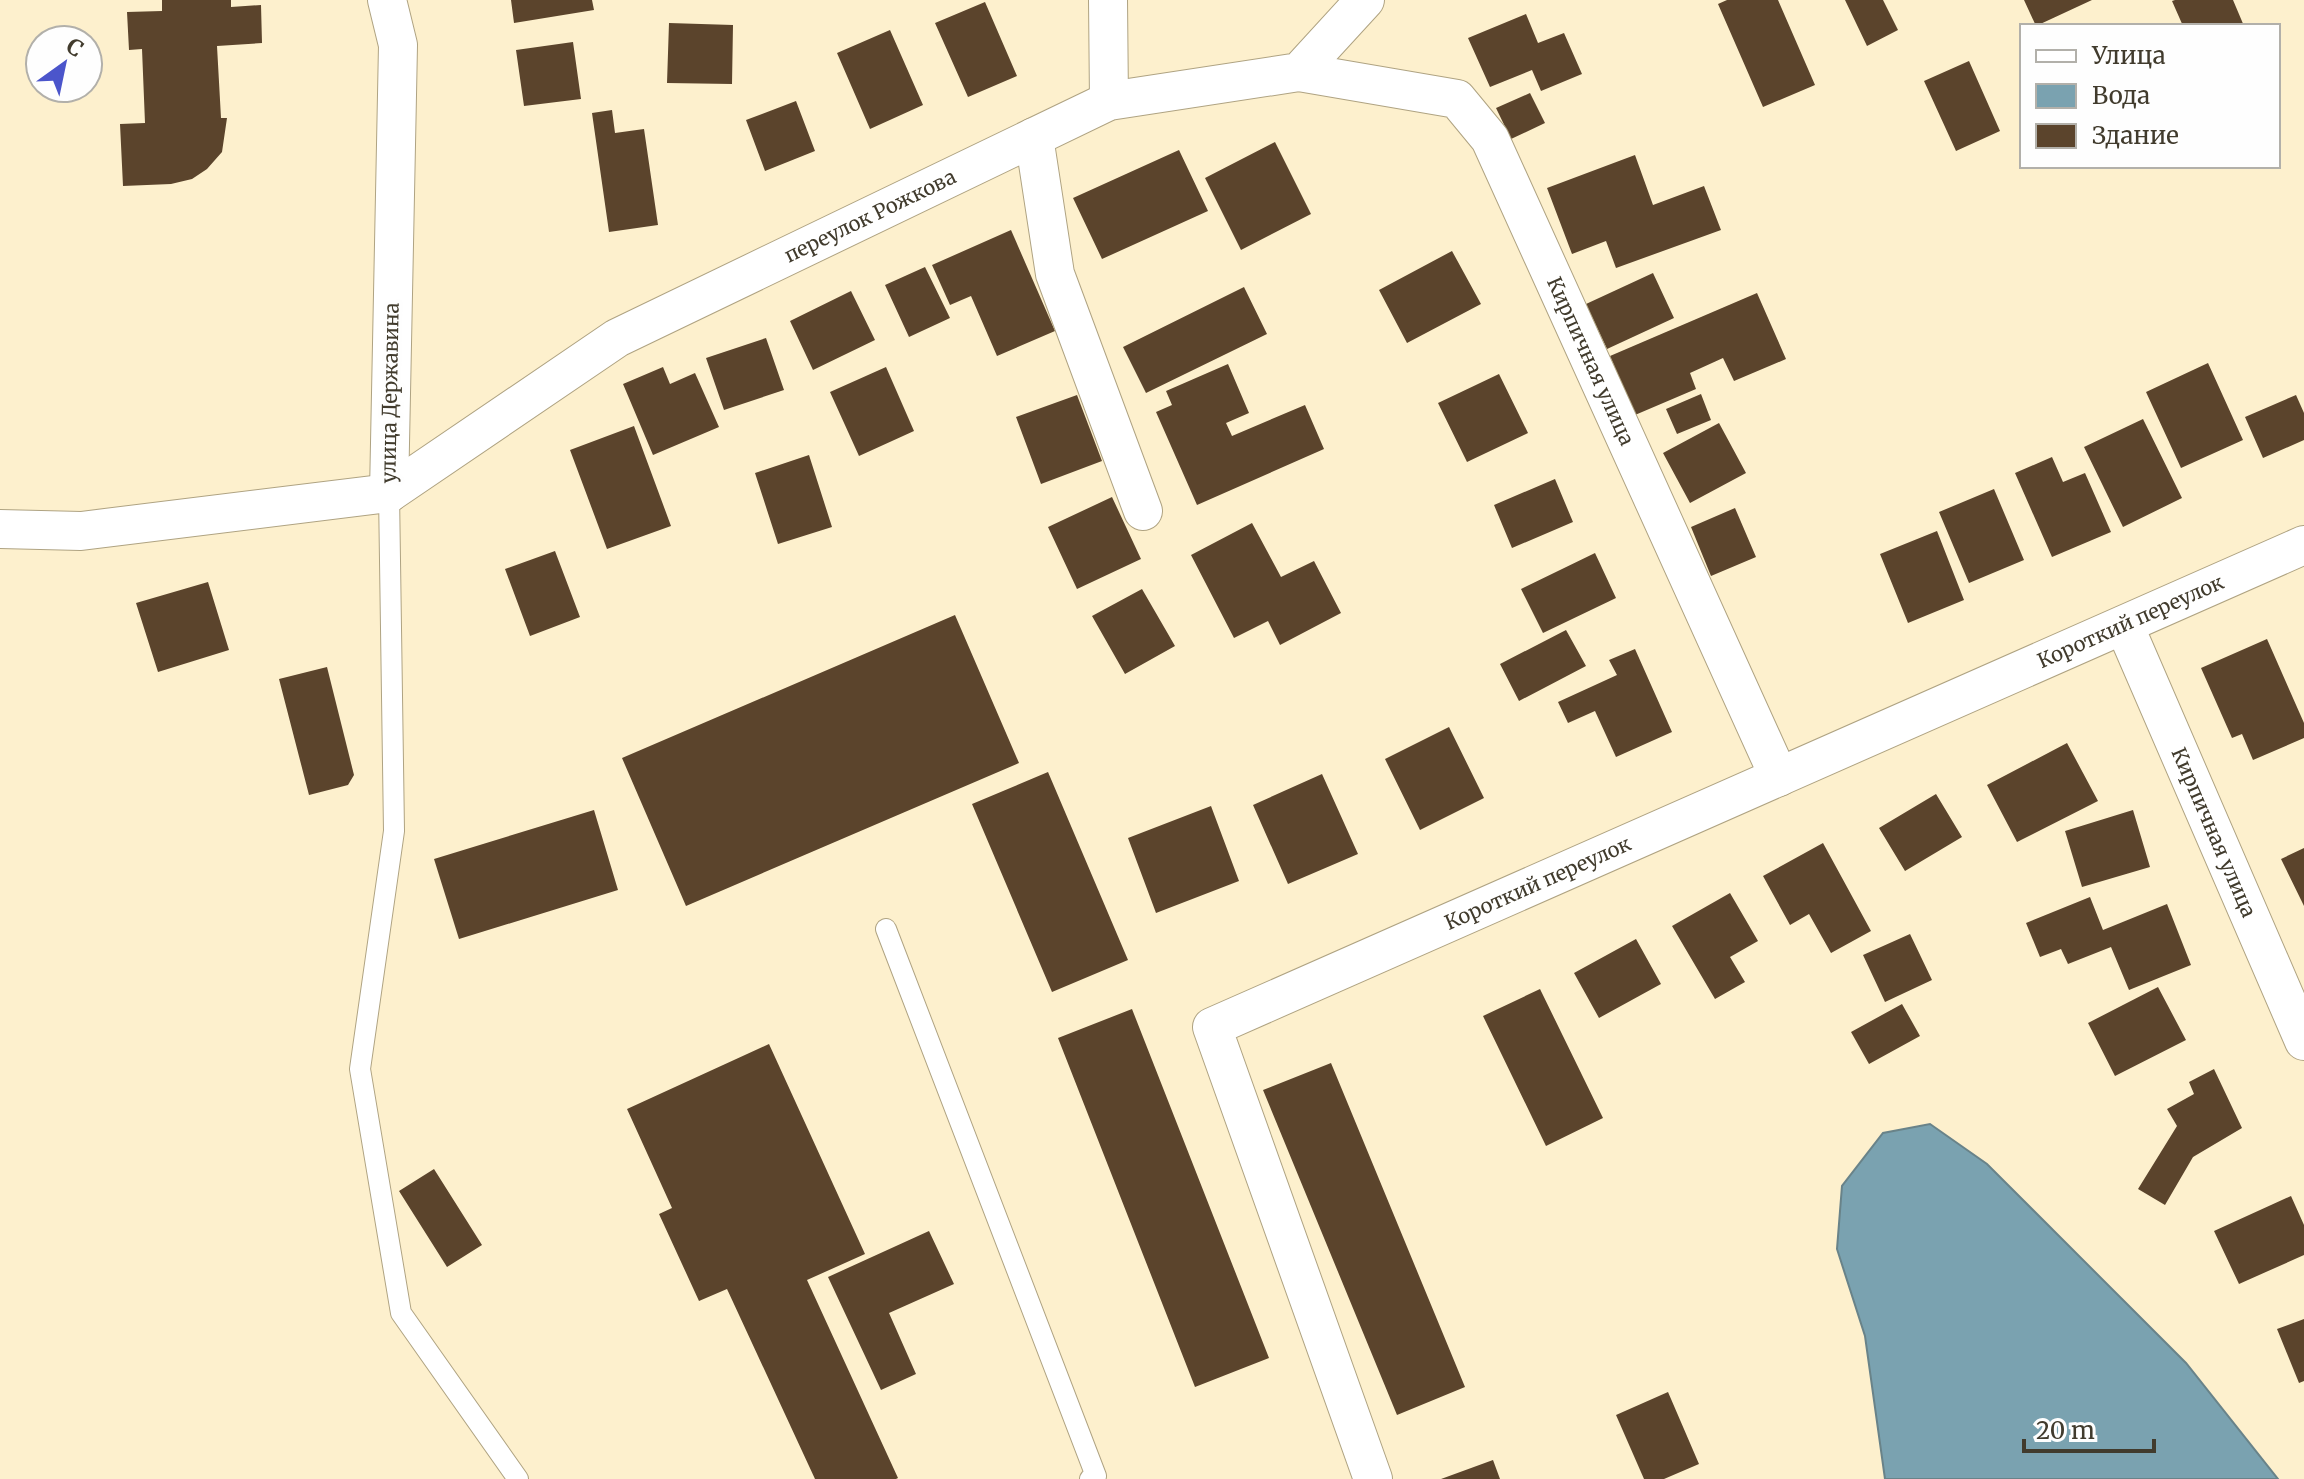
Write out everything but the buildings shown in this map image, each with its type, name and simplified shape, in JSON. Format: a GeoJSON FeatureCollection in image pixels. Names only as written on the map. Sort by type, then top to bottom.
{"type":"FeatureCollection","features":[{"type":"Feature","properties":{"kind":"street","name":"улица Державина"},"geometry":{"type":"LineString","coordinates":[[0,529],[81,531],[389,493],[398,45],[387,0]]}},
{"type":"Feature","properties":{"kind":"street"},"geometry":{"type":"LineString","coordinates":[[1108,0],[1109,101]]}},
{"type":"Feature","properties":{"kind":"street"},"geometry":{"type":"LineString","coordinates":[[1299,72],[1365,0]]}},
{"type":"Feature","properties":{"kind":"street","name":"переулок Рожкова"},"geometry":{"type":"LineString","coordinates":[[389,493],[617,338],[1109,101],[1299,72]]}},
{"type":"Feature","properties":{"kind":"street","name":"Кирпичная улица"},"geometry":{"type":"LineString","coordinates":[[1299,72],[1457,99],[1490,139],[1779,777]]}},
{"type":"Feature","properties":{"kind":"street"},"geometry":{"type":"LineString","coordinates":[[1034,137],[1055,274],[1143,511]]}},
{"type":"Feature","properties":{"kind":"street","name":"Короткий переулок"},"geometry":{"type":"LineString","coordinates":[[1373,1479],[1212,1027],[2304,545]]}},
{"type":"Feature","properties":{"kind":"street","name":"Кирпичная улица"},"geometry":{"type":"LineString","coordinates":[[2124,625],[2304,1041]]}},
{"type":"Feature","properties":{"kind":"lane"},"geometry":{"type":"LineString","coordinates":[[389,493],[394,831],[360,1069],[401,1313],[518,1479]]}},
{"type":"Feature","properties":{"kind":"lane"},"geometry":{"type":"LineString","coordinates":[[886,929],[1096,1476],[1090,1479]]}},
{"type":"Feature","properties":{"kind":"water"},"geometry":{"type":"Polygon","coordinates":[[[1930,1124],[1987,1164],[2186,1363],[2278,1479],[1885,1479],[1865,1336],[1837,1249],[1842,1186],[1883,1133],[1930,1124]]]}}]}
